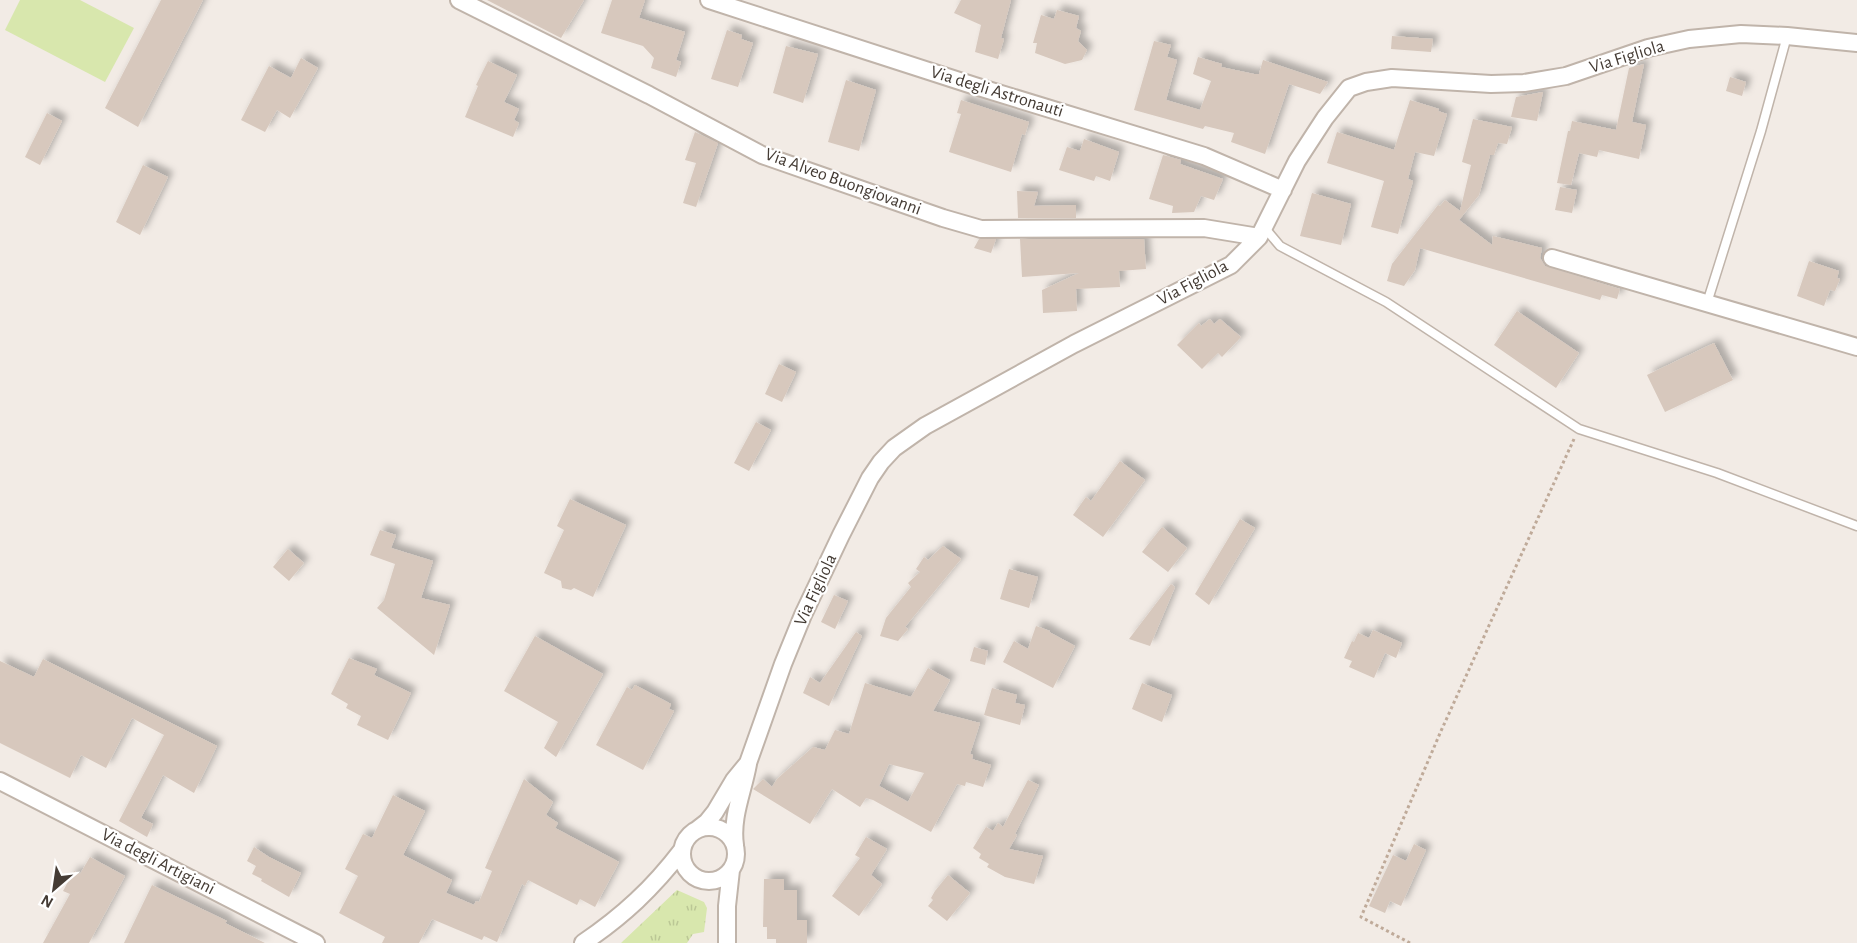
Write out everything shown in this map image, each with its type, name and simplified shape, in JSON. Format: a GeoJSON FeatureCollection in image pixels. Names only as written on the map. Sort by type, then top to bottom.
{"type":"FeatureCollection","features":[{"type":"Feature","properties":{"kind":"street","name":"Via Alveo Buongiovanni"},"geometry":{"type":"LineString","coordinates":[[459,0],[649,95],[762,155],[981,229],[1204,228],[1262,232]]}},
{"type":"Feature","properties":{"kind":"street","name":"Via degli Astronauti"},"geometry":{"type":"LineString","coordinates":[[709,0],[975,86],[1204,156],[1283,190]]}},
{"type":"Feature","properties":{"kind":"street","name":"Via Figliola"},"geometry":{"type":"LineString","coordinates":[[698,829],[711,817],[734,780],[748,764],[783,664],[822,574],[870,478],[894,448],[925,426],[1074,344],[1231,265],[1262,232],[1297,161],[1325,118],[1349,88],[1392,78],[1491,84],[1524,83],[1566,76],[1648,48],[1689,39],[1742,34],[1857,43]]}},
{"type":"Feature","properties":{"kind":"street"},"geometry":{"type":"LineString","coordinates":[[1552,258],[1857,347]]}},
{"type":"Feature","properties":{"kind":"street"},"geometry":{"type":"LineString","coordinates":[[727,943],[727,906],[731,870],[737,854],[734,820],[748,764]]}},
{"type":"Feature","properties":{"kind":"street","name":"Via degli Artigiani"},"geometry":{"type":"LineString","coordinates":[[0,781],[316,943]]}},
{"type":"Feature","properties":{"kind":"street"},"geometry":{"type":"LineString","coordinates":[[731,870],[717,880],[700,880],[692,875],[682,860],[682,850],[685,841],[698,829],[707,826],[725,831],[735,845]]}},
{"type":"Feature","properties":{"kind":"street"},"geometry":{"type":"LineString","coordinates":[[584,943],[616,921],[658,881],[682,850]]}},
{"type":"Feature","properties":{"kind":"street"},"geometry":{"type":"LineString","coordinates":[[658,881],[692,875]]}},
{"type":"Feature","properties":{"kind":"street"},"geometry":{"type":"LineString","coordinates":[[709,881],[727,906]]}},
{"type":"Feature","properties":{"kind":"lane"},"geometry":{"type":"LineString","coordinates":[[1707,303],[1761,131],[1787,36]]}},
{"type":"Feature","properties":{"kind":"lane"},"geometry":{"type":"LineString","coordinates":[[1262,232],[1280,246],[1386,302],[1579,429],[1717,473],[1857,526]]}},
{"type":"Feature","properties":{"kind":"path"},"geometry":{"type":"LineString","coordinates":[[1410,943],[1361,917],[1441,731],[1579,429]]}},
{"type":"Feature","properties":{"kind":"green space"},"geometry":{"type":"Polygon","coordinates":[[[20,0],[80,0],[134,28],[105,82],[5,30],[20,0]]]}},
{"type":"Feature","properties":{"kind":"green space"},"geometry":{"type":"Polygon","coordinates":[[[677,890],[704,902],[707,908],[704,932],[693,934],[687,943],[621,943],[677,890]]]}},
{"type":"Feature","properties":{"kind":"building"},"geometry":{"type":"Polygon","coordinates":[[[161,0],[203,0],[138,127],[105,108],[161,0]]]}},
{"type":"Feature","properties":{"kind":"building"},"geometry":{"type":"Polygon","coordinates":[[[487,0],[584,0],[561,38],[487,0]]]}},
{"type":"Feature","properties":{"kind":"building"},"geometry":{"type":"Polygon","coordinates":[[[612,0],[645,0],[639,18],[685,32],[676,60],[681,62],[676,77],[651,68],[654,58],[643,46],[601,33],[612,0]]]}},
{"type":"Feature","properties":{"kind":"building"},"geometry":{"type":"Polygon","coordinates":[[[961,0],[1011,0],[998,59],[975,52],[981,25],[954,13],[961,0]]]}},
{"type":"Feature","properties":{"kind":"building"},"geometry":{"type":"Polygon","coordinates":[[[1057,10],[1079,16],[1076,28],[1081,31],[1078,41],[1087,50],[1082,60],[1065,64],[1035,53],[1037,43],[1033,43],[1041,15],[1054,19],[1057,10]]]}},
{"type":"Feature","properties":{"kind":"building"},"geometry":{"type":"Polygon","coordinates":[[[727,30],[742,35],[741,39],[753,43],[738,87],[711,79],[727,30]]]}},
{"type":"Feature","properties":{"kind":"building"},"geometry":{"type":"Polygon","coordinates":[[[1392,36],[1433,39],[1431,52],[1391,49],[1392,36]]]}},
{"type":"Feature","properties":{"kind":"building"},"geometry":{"type":"Polygon","coordinates":[[[1154,41],[1171,45],[1167,57],[1177,60],[1166,100],[1200,110],[1211,81],[1193,74],[1198,57],[1222,64],[1221,67],[1254,74],[1259,74],[1263,60],[1328,82],[1320,94],[1289,84],[1265,154],[1231,142],[1234,133],[1205,126],[1203,129],[1134,110],[1154,41]]]}},
{"type":"Feature","properties":{"kind":"building"},"geometry":{"type":"Polygon","coordinates":[[[786,46],[818,54],[803,103],[773,93],[786,46]]]}},
{"type":"Feature","properties":{"kind":"building"},"geometry":{"type":"Polygon","coordinates":[[[301,58],[318,68],[290,118],[277,110],[265,132],[241,120],[269,66],[291,78],[301,58]]]}},
{"type":"Feature","properties":{"kind":"building"},"geometry":{"type":"Polygon","coordinates":[[[488,61],[517,75],[504,102],[519,109],[514,120],[519,123],[513,137],[465,117],[478,86],[476,85],[488,61]]]}},
{"type":"Feature","properties":{"kind":"building"},"geometry":{"type":"Polygon","coordinates":[[[1644,64],[1632,122],[1646,125],[1639,159],[1599,150],[1597,157],[1579,153],[1571,185],[1557,183],[1572,121],[1616,130],[1629,68],[1644,64]]]}},
{"type":"Feature","properties":{"kind":"building"},"geometry":{"type":"Polygon","coordinates":[[[1730,77],[1746,82],[1742,96],[1726,91],[1730,77]]]}},
{"type":"Feature","properties":{"kind":"building"},"geometry":{"type":"Polygon","coordinates":[[[846,80],[876,90],[859,151],[828,142],[846,80]]]}},
{"type":"Feature","properties":{"kind":"building"},"geometry":{"type":"Polygon","coordinates":[[[1543,92],[1537,121],[1511,117],[1516,97],[1543,92]]]}},
{"type":"Feature","properties":{"kind":"building"},"geometry":{"type":"Polygon","coordinates":[[[961,100],[1029,122],[1025,135],[1022,134],[1011,172],[949,152],[961,114],[957,113],[961,100]]]}},
{"type":"Feature","properties":{"kind":"building"},"geometry":{"type":"Polygon","coordinates":[[[1410,100],[1439,109],[1438,111],[1447,114],[1434,156],[1415,152],[1408,179],[1413,181],[1398,234],[1371,227],[1384,181],[1327,163],[1337,132],[1394,150],[1410,100]]]}},
{"type":"Feature","properties":{"kind":"building"},"geometry":{"type":"Polygon","coordinates":[[[47,113],[62,121],[40,165],[25,157],[47,113]]]}},
{"type":"Feature","properties":{"kind":"building"},"geometry":{"type":"Polygon","coordinates":[[[1473,119],[1512,127],[1507,144],[1498,143],[1494,155],[1490,155],[1479,195],[1459,220],[1492,245],[1493,236],[1542,248],[1540,258],[1545,266],[1620,289],[1617,299],[1602,295],[1600,300],[1420,248],[1415,270],[1404,286],[1387,281],[1392,264],[1438,205],[1440,206],[1445,200],[1460,211],[1471,165],[1462,162],[1473,119]]]}},
{"type":"Feature","properties":{"kind":"building"},"geometry":{"type":"Polygon","coordinates":[[[695,132],[718,143],[696,207],[683,203],[696,163],[685,160],[695,132]]]}},
{"type":"Feature","properties":{"kind":"building"},"geometry":{"type":"Polygon","coordinates":[[[1084,139],[1119,152],[1110,181],[1096,176],[1094,181],[1059,170],[1067,147],[1080,151],[1084,139]]]}},
{"type":"Feature","properties":{"kind":"building"},"geometry":{"type":"Polygon","coordinates":[[[1163,155],[1181,160],[1180,164],[1223,179],[1214,200],[1201,196],[1194,212],[1172,213],[1173,206],[1149,199],[1163,155]]]}},
{"type":"Feature","properties":{"kind":"building"},"geometry":{"type":"Polygon","coordinates":[[[143,165],[168,177],[140,235],[116,222],[143,165]]]}},
{"type":"Feature","properties":{"kind":"building"},"geometry":{"type":"Polygon","coordinates":[[[1560,187],[1577,190],[1572,213],[1555,210],[1560,187]]]}},
{"type":"Feature","properties":{"kind":"building"},"geometry":{"type":"Polygon","coordinates":[[[1017,191],[1038,192],[1034,206],[1076,205],[1076,218],[1018,218],[1017,191]]]}},
{"type":"Feature","properties":{"kind":"building"},"geometry":{"type":"Polygon","coordinates":[[[1312,193],[1351,204],[1341,245],[1300,236],[1312,193]]]}},
{"type":"Feature","properties":{"kind":"building"},"geometry":{"type":"Polygon","coordinates":[[[979,239],[996,239],[991,253],[974,248],[979,239]]]}},
{"type":"Feature","properties":{"kind":"building"},"geometry":{"type":"Polygon","coordinates":[[[1020,239],[1144,239],[1146,269],[1119,271],[1120,287],[1076,289],[1077,311],[1043,313],[1042,290],[1079,273],[1022,277],[1020,239]]]}},
{"type":"Feature","properties":{"kind":"building"},"geometry":{"type":"Polygon","coordinates":[[[1809,261],[1839,271],[1837,278],[1840,279],[1835,291],[1830,290],[1824,306],[1797,296],[1809,261]]]}},
{"type":"Feature","properties":{"kind":"building"},"geometry":{"type":"Polygon","coordinates":[[[1517,311],[1579,353],[1556,388],[1494,345],[1517,311]]]}},
{"type":"Feature","properties":{"kind":"building"},"geometry":{"type":"Polygon","coordinates":[[[1210,319],[1214,324],[1220,319],[1241,337],[1222,357],[1218,353],[1202,369],[1177,345],[1199,323],[1201,326],[1210,319]]]}},
{"type":"Feature","properties":{"kind":"building"},"geometry":{"type":"Polygon","coordinates":[[[1714,343],[1733,380],[1665,412],[1647,375],[1714,343]]]}},
{"type":"Feature","properties":{"kind":"building"},"geometry":{"type":"Polygon","coordinates":[[[779,364],[796,372],[782,402],[765,394],[779,364]]]}},
{"type":"Feature","properties":{"kind":"building"},"geometry":{"type":"Polygon","coordinates":[[[756,422],[771,430],[749,471],[734,463],[756,422]]]}},
{"type":"Feature","properties":{"kind":"building"},"geometry":{"type":"Polygon","coordinates":[[[1120,461],[1145,480],[1103,537],[1073,515],[1086,497],[1091,501],[1120,461]]]}},
{"type":"Feature","properties":{"kind":"building"},"geometry":{"type":"Polygon","coordinates":[[[570,499],[626,525],[593,597],[574,588],[571,590],[562,588],[561,581],[544,573],[564,530],[557,526],[570,499]]]}},
{"type":"Feature","properties":{"kind":"building"},"geometry":{"type":"Polygon","coordinates":[[[1240,519],[1255,528],[1209,605],[1195,594],[1240,519]]]}},
{"type":"Feature","properties":{"kind":"building"},"geometry":{"type":"Polygon","coordinates":[[[1162,527],[1187,548],[1168,572],[1142,552],[1162,527]]]}},
{"type":"Feature","properties":{"kind":"building"},"geometry":{"type":"Polygon","coordinates":[[[380,530],[396,535],[391,548],[433,561],[421,598],[450,605],[434,655],[377,608],[384,600],[395,564],[370,555],[380,530]]]}},
{"type":"Feature","properties":{"kind":"building"},"geometry":{"type":"Polygon","coordinates":[[[943,546],[961,559],[905,627],[908,629],[898,641],[880,636],[886,618],[911,587],[908,583],[920,572],[916,569],[924,557],[928,560],[943,546]]]}},
{"type":"Feature","properties":{"kind":"building"},"geometry":{"type":"Polygon","coordinates":[[[288,549],[304,563],[289,581],[273,567],[288,549]]]}},
{"type":"Feature","properties":{"kind":"building"},"geometry":{"type":"Polygon","coordinates":[[[1009,569],[1038,577],[1029,608],[1000,599],[1009,569]]]}},
{"type":"Feature","properties":{"kind":"building"},"geometry":{"type":"Polygon","coordinates":[[[1171,584],[1175,587],[1150,646],[1129,639],[1171,584]]]}},
{"type":"Feature","properties":{"kind":"building"},"geometry":{"type":"Polygon","coordinates":[[[834,595],[848,601],[835,629],[821,622],[834,595]]]}},
{"type":"Feature","properties":{"kind":"building"},"geometry":{"type":"Polygon","coordinates":[[[1036,626],[1050,631],[1075,646],[1053,688],[1003,662],[1014,641],[1028,649],[1036,626]]]}},
{"type":"Feature","properties":{"kind":"building"},"geometry":{"type":"Polygon","coordinates":[[[1373,630],[1402,643],[1396,658],[1385,653],[1374,678],[1349,667],[1352,661],[1344,658],[1358,633],[1369,638],[1373,630]]]}},
{"type":"Feature","properties":{"kind":"building"},"geometry":{"type":"Polygon","coordinates":[[[856,632],[862,636],[829,706],[803,693],[810,677],[820,683],[856,632]]]}},
{"type":"Feature","properties":{"kind":"building"},"geometry":{"type":"Polygon","coordinates":[[[535,636],[603,674],[556,757],[544,748],[558,722],[504,691],[535,636]]]}},
{"type":"Feature","properties":{"kind":"building"},"geometry":{"type":"Polygon","coordinates":[[[974,647],[988,651],[985,665],[970,661],[974,647]]]}},
{"type":"Feature","properties":{"kind":"building"},"geometry":{"type":"Polygon","coordinates":[[[349,658],[377,669],[374,675],[411,693],[388,740],[357,725],[361,716],[346,708],[348,704],[331,694],[349,658]]]}},
{"type":"Feature","properties":{"kind":"building"},"geometry":{"type":"Polygon","coordinates":[[[43,659],[217,746],[194,793],[163,775],[141,818],[153,824],[147,837],[119,821],[164,735],[132,718],[106,768],[81,755],[70,778],[0,743],[0,661],[34,677],[43,659]]]}},
{"type":"Feature","properties":{"kind":"building"},"geometry":{"type":"Polygon","coordinates":[[[928,668],[950,680],[933,711],[980,723],[970,754],[973,755],[972,759],[991,765],[983,787],[966,782],[965,786],[957,784],[931,832],[873,800],[866,798],[860,807],[832,789],[810,824],[753,789],[763,779],[772,787],[777,779],[813,747],[825,750],[835,730],[849,734],[865,683],[911,697],[928,668]],[[889,764],[879,786],[908,802],[924,773],[889,764]]]}},
{"type":"Feature","properties":{"kind":"building"},"geometry":{"type":"Polygon","coordinates":[[[1142,683],[1172,695],[1162,722],[1132,709],[1142,683]]]}},
{"type":"Feature","properties":{"kind":"building"},"geometry":{"type":"Polygon","coordinates":[[[635,685],[671,704],[669,709],[674,711],[643,770],[596,745],[627,687],[632,690],[635,685]]]}},
{"type":"Feature","properties":{"kind":"building"},"geometry":{"type":"Polygon","coordinates":[[[992,688],[1017,695],[1015,703],[1025,705],[1020,725],[984,715],[992,688]]]}},
{"type":"Feature","properties":{"kind":"building"},"geometry":{"type":"Polygon","coordinates":[[[524,779],[553,802],[546,815],[558,823],[555,828],[619,862],[595,907],[580,899],[577,905],[528,880],[525,886],[522,884],[497,942],[484,936],[482,940],[432,919],[419,943],[382,943],[385,937],[339,913],[358,876],[345,869],[363,834],[372,838],[393,795],[425,811],[403,855],[452,880],[446,893],[474,905],[476,901],[479,902],[492,871],[485,868],[524,779]]]}},
{"type":"Feature","properties":{"kind":"building"},"geometry":{"type":"Polygon","coordinates":[[[1028,780],[1039,785],[1009,849],[1043,856],[1034,884],[1005,877],[987,867],[989,864],[979,858],[981,854],[973,848],[986,827],[993,831],[998,823],[1003,827],[1028,780]]]}},
{"type":"Feature","properties":{"kind":"building"},"geometry":{"type":"Polygon","coordinates":[[[866,837],[887,849],[871,875],[882,884],[859,916],[832,896],[860,858],[855,855],[866,837]]]}},
{"type":"Feature","properties":{"kind":"building"},"geometry":{"type":"Polygon","coordinates":[[[1414,844],[1426,850],[1401,906],[1390,901],[1385,913],[1369,906],[1393,855],[1406,861],[1414,844]]]}},
{"type":"Feature","properties":{"kind":"building"},"geometry":{"type":"Polygon","coordinates":[[[254,847],[301,873],[289,897],[252,874],[256,866],[247,861],[254,847]]]}},
{"type":"Feature","properties":{"kind":"building"},"geometry":{"type":"Polygon","coordinates":[[[90,857],[125,876],[89,943],[43,943],[70,894],[63,891],[74,871],[80,874],[90,857]]]}},
{"type":"Feature","properties":{"kind":"building"},"geometry":{"type":"Polygon","coordinates":[[[948,875],[970,893],[947,921],[928,906],[933,900],[931,898],[935,891],[948,875]]]}},
{"type":"Feature","properties":{"kind":"building"},"geometry":{"type":"Polygon","coordinates":[[[764,879],[784,879],[784,890],[797,890],[797,920],[807,920],[807,943],[776,943],[776,939],[767,939],[767,927],[763,927],[764,879]]]}},
{"type":"Feature","properties":{"kind":"building"},"geometry":{"type":"Polygon","coordinates":[[[152,885],[227,921],[225,923],[265,943],[124,943],[152,885]]]}}]}
